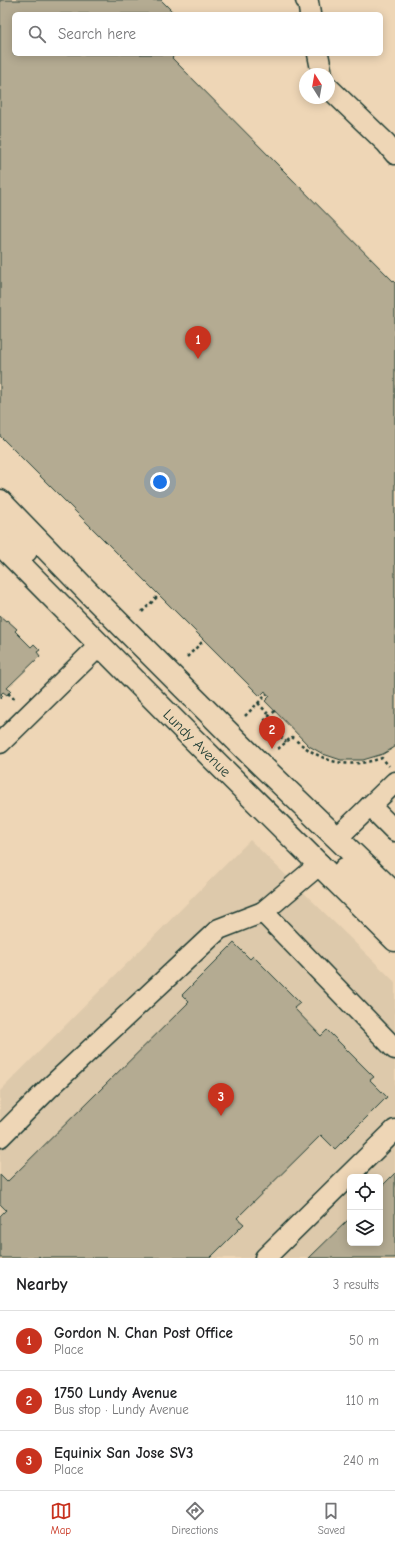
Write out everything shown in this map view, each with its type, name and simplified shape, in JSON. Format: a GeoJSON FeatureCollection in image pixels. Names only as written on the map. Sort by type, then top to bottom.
{"type":"FeatureCollection","features":[{"type":"Feature","properties":{"kind":"main road","name":"Lundy Avenue"},"geometry":{"type":"LineString","coordinates":[[0,502],[253,756],[395,894]]}},
{"type":"Feature","properties":{"kind":"main road"},"geometry":{"type":"LineString","coordinates":[[0,524],[60,583],[92,596]]}},
{"type":"Feature","properties":{"kind":"main road","name":"Lundy Avenue"},"geometry":{"type":"LineString","coordinates":[[0,544],[395,940]]}},
{"type":"Feature","properties":{"kind":"main road"},"geometry":{"type":"LineString","coordinates":[[188,734],[216,741],[301,826],[337,838]]}},
{"type":"Feature","properties":{"kind":"main road"},"geometry":{"type":"LineString","coordinates":[[320,864],[332,862],[338,863],[395,917]]}},
{"type":"Feature","properties":{"kind":"street"},"geometry":{"type":"LineString","coordinates":[[306,0],[308,2],[310,12]]}},
{"type":"Feature","properties":{"kind":"street"},"geometry":{"type":"LineString","coordinates":[[318,56],[321,68]]}},
{"type":"Feature","properties":{"kind":"street"},"geometry":{"type":"LineString","coordinates":[[335,94],[386,143],[395,154]]}},
{"type":"Feature","properties":{"kind":"street"},"geometry":{"type":"LineString","coordinates":[[0,743],[100,644]]}},
{"type":"Feature","properties":{"kind":"street"},"geometry":{"type":"LineString","coordinates":[[337,838],[370,806],[393,775]]}},
{"type":"Feature","properties":{"kind":"street"},"geometry":{"type":"LineString","coordinates":[[370,806],[395,831]]}},
{"type":"Feature","properties":{"kind":"street"},"geometry":{"type":"LineString","coordinates":[[0,1137],[48,1089],[219,929],[263,912],[320,864]]}},
{"type":"Feature","properties":{"kind":"street"},"geometry":{"type":"LineString","coordinates":[[263,912],[395,1049]]}},
{"type":"Feature","properties":{"kind":"street"},"geometry":{"type":"LineString","coordinates":[[264,1258],[395,1130]]}},
{"type":"Feature","properties":{"kind":"path"},"geometry":{"type":"LineString","coordinates":[[142,612],[159,595]]}},
{"type":"Feature","properties":{"kind":"path"},"geometry":{"type":"LineString","coordinates":[[187,657],[204,640]]}},
{"type":"Feature","properties":{"kind":"path"},"geometry":{"type":"LineString","coordinates":[[8,693],[18,703]]}},
{"type":"Feature","properties":{"kind":"path"},"geometry":{"type":"LineString","coordinates":[[245,716],[267,694]]}},
{"type":"Feature","properties":{"kind":"path"},"geometry":{"type":"LineString","coordinates":[[258,703],[270,716]]}},
{"type":"Feature","properties":{"kind":"path"},"geometry":{"type":"LineString","coordinates":[[275,711],[265,720],[286,742]]}},
{"type":"Feature","properties":{"kind":"path"},"geometry":{"type":"LineString","coordinates":[[278,749],[292,737],[314,754],[339,762],[352,764],[370,762],[382,758],[393,775]]}},
{"type":"Feature","properties":{"kind":"shaded area"},"geometry":{"type":"Polygon","coordinates":[[[250,840],[395,982],[395,1258],[0,1258],[0,1091],[250,840]]]}},
{"type":"Feature","properties":{"kind":"building"},"geometry":{"type":"Polygon","coordinates":[[[0,0],[161,0],[173,12],[12,12],[12,56],[174,56],[172,58],[395,283],[395,747],[383,754],[363,760],[341,760],[323,754],[309,746],[265,701],[270,696],[265,691],[260,696],[0,436],[0,0]]]}},
{"type":"Feature","properties":{"kind":"building"},"geometry":{"type":"Polygon","coordinates":[[[0,616],[17,629],[15,631],[31,647],[34,644],[40,650],[37,652],[40,656],[7,688],[11,691],[7,695],[3,692],[1,694],[3,696],[0,699],[0,616]]]}},
{"type":"Feature","properties":{"kind":"building"},"geometry":{"type":"Polygon","coordinates":[[[234,943],[250,959],[253,956],[300,1003],[294,1008],[321,1036],[327,1030],[374,1077],[370,1080],[387,1097],[335,1149],[321,1135],[237,1218],[244,1224],[210,1258],[41,1258],[39,1256],[37,1258],[0,1258],[0,1216],[6,1210],[0,1204],[0,1175],[7,1182],[189,1002],[182,995],[234,943]]]}},
{"type":"Feature","properties":{"kind":"building"},"geometry":{"type":"Polygon","coordinates":[[[395,1173],[395,1258],[309,1258],[347,1221],[347,1246],[383,1246],[383,1185],[395,1173]]]}},
{"type":"Feature","properties":{"kind":"place","name":"Gordon N. Chan Post Office"},"geometry":{"type":"Point","coordinates":[198,359]}},
{"type":"Feature","properties":{"kind":"place","name":"1750 Lundy Avenue"},"geometry":{"type":"Point","coordinates":[272,749]}},
{"type":"Feature","properties":{"kind":"place","name":"Equinix San Jose SV3"},"geometry":{"type":"Point","coordinates":[221,1116]}}]}
